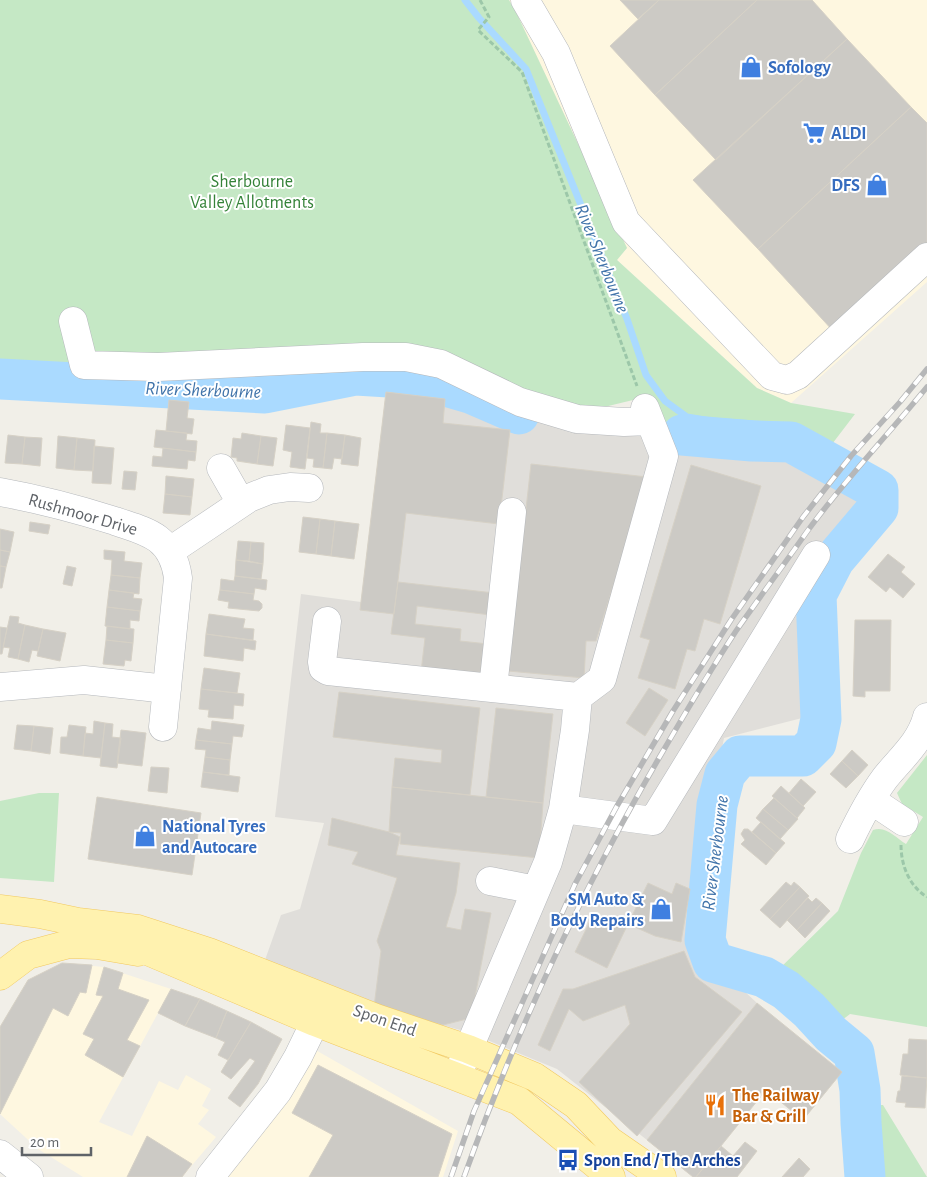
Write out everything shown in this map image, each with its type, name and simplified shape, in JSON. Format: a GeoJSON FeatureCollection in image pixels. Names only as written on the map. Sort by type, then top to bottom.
{"type":"FeatureCollection","features":[{"type":"Feature","properties":{"kind":"main road","name":"Spon End"},"geometry":{"type":"LineString","coordinates":[[0,909],[40,914],[78,922],[138,928],[209,952],[376,1018],[468,1049],[535,1077],[576,1105],[610,1141],[662,1177]]}},
{"type":"Feature","properties":{"kind":"main road","name":"Spon End"},"geometry":{"type":"LineString","coordinates":[[78,922],[315,1022],[519,1101],[611,1177]]}},
{"type":"Feature","properties":{"kind":"main road","name":"Spon End"},"geometry":{"type":"LineString","coordinates":[[0,976],[28,955],[69,944],[97,945],[159,956]]}},
{"type":"Feature","properties":{"kind":"street"},"geometry":{"type":"LineString","coordinates":[[525,0],[556,53],[626,222],[772,376],[787,380],[798,375],[927,257]]}},
{"type":"Feature","properties":{"kind":"street"},"geometry":{"type":"LineString","coordinates":[[73,321],[84,365],[158,367],[363,357],[406,357],[441,364],[520,402],[577,419],[624,422],[647,414],[664,456],[602,679],[578,697],[328,671],[323,668],[322,662],[327,621]]}},
{"type":"Feature","properties":{"kind":"street"},"geometry":{"type":"LineString","coordinates":[[221,468],[242,503]]}},
{"type":"Feature","properties":{"kind":"street"},"geometry":{"type":"LineString","coordinates":[[163,727],[178,578],[177,567],[170,551],[242,503],[269,490],[290,487],[309,488]]}},
{"type":"Feature","properties":{"kind":"street","name":"Rushmoor Drive"},"geometry":{"type":"LineString","coordinates":[[0,492],[25,496],[84,511],[136,528],[156,538],[170,551]]}},
{"type":"Feature","properties":{"kind":"street"},"geometry":{"type":"LineString","coordinates":[[493,688],[512,512]]}},
{"type":"Feature","properties":{"kind":"street"},"geometry":{"type":"LineString","coordinates":[[563,809],[653,821],[816,554]]}},
{"type":"Feature","properties":{"kind":"street"},"geometry":{"type":"LineString","coordinates":[[0,686],[84,680],[167,689]]}},
{"type":"Feature","properties":{"kind":"street"},"geometry":{"type":"LineString","coordinates":[[457,1076],[548,862],[563,809],[578,697]]}},
{"type":"Feature","properties":{"kind":"street"},"geometry":{"type":"LineString","coordinates":[[850,839],[885,778],[913,746],[924,728],[927,717]]}},
{"type":"Feature","properties":{"kind":"street"},"geometry":{"type":"LineString","coordinates":[[871,800],[904,822]]}},
{"type":"Feature","properties":{"kind":"street"},"geometry":{"type":"LineString","coordinates":[[490,881],[536,890]]}},
{"type":"Feature","properties":{"kind":"street"},"geometry":{"type":"LineString","coordinates":[[210,1177],[278,1091],[298,1057],[315,1022]]}},
{"type":"Feature","properties":{"kind":"street"},"geometry":{"type":"LineString","coordinates":[[0,1154],[29,1177]]}},
{"type":"Feature","properties":{"kind":"path"},"geometry":{"type":"LineString","coordinates":[[480,0],[490,16],[478,30],[522,72],[647,414]]}},
{"type":"Feature","properties":{"kind":"path"},"geometry":{"type":"LineString","coordinates":[[904,822],[901,840],[901,859],[909,878],[927,897]]}},
{"type":"Feature","properties":{"kind":"shaded area"},"geometry":{"type":"Polygon","coordinates":[[[509,0],[927,0],[927,282],[791,403],[757,388],[617,260],[627,248],[509,0]]]}},
{"type":"Feature","properties":{"kind":"shaded area"},"geometry":{"type":"Polygon","coordinates":[[[385,382],[440,387],[517,417],[786,453],[868,501],[801,593],[806,717],[724,738],[685,936],[757,1003],[647,1140],[557,1069],[468,1032],[374,1007],[265,960],[281,915],[300,909],[324,823],[275,817],[301,594],[361,602],[386,392],[385,382]]]}},
{"type":"Feature","properties":{"kind":"shaded area"},"geometry":{"type":"Polygon","coordinates":[[[62,963],[104,967],[171,989],[99,1122],[132,1136],[159,1081],[178,1090],[186,1075],[211,1089],[202,1106],[209,1110],[198,1124],[216,1137],[182,1177],[83,1177],[38,1149],[0,1114],[0,1027],[28,980],[62,963]]]}},
{"type":"Feature","properties":{"kind":"shaded area"},"geometry":{"type":"Polygon","coordinates":[[[312,1048],[458,1131],[443,1177],[227,1177],[312,1048]]]}},
{"type":"Feature","properties":{"kind":"green space","name":"Sherbourne Valley Allotments"},"geometry":{"type":"Polygon","coordinates":[[[0,0],[509,0],[627,248],[617,260],[757,388],[791,403],[855,414],[813,469],[786,453],[684,440],[633,400],[600,408],[568,405],[460,385],[412,372],[355,368],[264,384],[0,374],[0,0]]]}},
{"type":"Feature","properties":{"kind":"green space"},"geometry":{"type":"Polygon","coordinates":[[[927,755],[927,1027],[850,1014],[833,1027],[808,1000],[772,976],[838,911],[861,853],[873,830],[882,829],[887,831],[906,844],[923,817],[902,804],[897,793],[927,755]]]}},
{"type":"Feature","properties":{"kind":"green space"},"geometry":{"type":"Polygon","coordinates":[[[39,793],[59,793],[54,882],[0,878],[0,801],[39,793]]]}},
{"type":"Feature","properties":{"kind":"green space"},"geometry":{"type":"Polygon","coordinates":[[[870,1105],[883,1105],[927,1177],[877,1177],[870,1105]]]}},
{"type":"Feature","properties":{"kind":"building"},"geometry":{"type":"Polygon","coordinates":[[[620,0],[659,0],[638,19],[620,0]]]}},
{"type":"Feature","properties":{"kind":"building"},"geometry":{"type":"Polygon","coordinates":[[[659,0],[757,0],[655,95],[610,46],[659,0]]]}},
{"type":"Feature","properties":{"kind":"building","name":"Sofology"},"geometry":{"type":"Polygon","coordinates":[[[757,0],[812,0],[847,39],[716,160],[655,95],[757,0]]]}},
{"type":"Feature","properties":{"kind":"building","name":"ALDI"},"geometry":{"type":"Polygon","coordinates":[[[847,39],[911,107],[758,249],[693,180],[847,39]]]}},
{"type":"Feature","properties":{"kind":"building","name":"DFS"},"geometry":{"type":"Polygon","coordinates":[[[911,107],[927,123],[927,246],[834,332],[758,249],[911,107]]]}},
{"type":"Feature","properties":{"kind":"building"},"geometry":{"type":"Polygon","coordinates":[[[386,392],[445,399],[443,423],[510,430],[499,524],[406,513],[394,614],[360,610],[386,392]]]}},
{"type":"Feature","properties":{"kind":"building"},"geometry":{"type":"Polygon","coordinates":[[[169,400],[189,402],[187,418],[194,419],[192,434],[166,431],[169,400]]]}},
{"type":"Feature","properties":{"kind":"building"},"geometry":{"type":"Polygon","coordinates":[[[311,422],[321,424],[320,433],[327,433],[323,468],[313,467],[314,459],[307,458],[311,422]]]}},
{"type":"Feature","properties":{"kind":"building"},"geometry":{"type":"Polygon","coordinates":[[[286,425],[310,428],[305,469],[290,467],[292,452],[283,450],[286,425]]]}},
{"type":"Feature","properties":{"kind":"building"},"geometry":{"type":"Polygon","coordinates":[[[156,430],[187,433],[186,440],[197,441],[196,452],[154,447],[156,430]]]}},
{"type":"Feature","properties":{"kind":"building"},"geometry":{"type":"Polygon","coordinates":[[[242,433],[261,436],[257,464],[237,461],[237,458],[231,457],[233,438],[241,439],[242,433]]]}},
{"type":"Feature","properties":{"kind":"building"},"geometry":{"type":"Polygon","coordinates":[[[327,433],[345,435],[342,459],[334,458],[332,469],[323,468],[327,433]]]}},
{"type":"Feature","properties":{"kind":"building"},"geometry":{"type":"Polygon","coordinates":[[[8,435],[25,437],[22,464],[5,463],[8,435]]]}},
{"type":"Feature","properties":{"kind":"building"},"geometry":{"type":"Polygon","coordinates":[[[345,435],[361,438],[358,466],[341,464],[345,435]]]}},
{"type":"Feature","properties":{"kind":"building"},"geometry":{"type":"Polygon","coordinates":[[[58,436],[77,438],[74,470],[56,468],[58,436]]]}},
{"type":"Feature","properties":{"kind":"building"},"geometry":{"type":"Polygon","coordinates":[[[261,436],[277,438],[273,466],[257,464],[261,436]]]}},
{"type":"Feature","properties":{"kind":"building"},"geometry":{"type":"Polygon","coordinates":[[[25,437],[42,438],[40,466],[22,464],[25,437]]]}},
{"type":"Feature","properties":{"kind":"building"},"geometry":{"type":"Polygon","coordinates":[[[77,438],[95,440],[93,471],[74,470],[77,438]]]}},
{"type":"Feature","properties":{"kind":"building"},"geometry":{"type":"Polygon","coordinates":[[[94,446],[114,448],[111,484],[92,483],[94,446]]]}},
{"type":"Feature","properties":{"kind":"building"},"geometry":{"type":"Polygon","coordinates":[[[163,448],[196,452],[195,461],[188,460],[187,469],[152,466],[153,456],[162,457],[163,448]]]}},
{"type":"Feature","properties":{"kind":"building"},"geometry":{"type":"Polygon","coordinates":[[[531,464],[647,477],[596,641],[586,641],[584,678],[508,671],[531,464]]]}},
{"type":"Feature","properties":{"kind":"building"},"geometry":{"type":"Polygon","coordinates":[[[691,465],[761,486],[720,624],[704,619],[695,651],[687,649],[675,689],[638,678],[650,640],[640,637],[691,465]]]}},
{"type":"Feature","properties":{"kind":"building"},"geometry":{"type":"Polygon","coordinates":[[[124,471],[137,472],[135,490],[122,489],[124,471]]]}},
{"type":"Feature","properties":{"kind":"building"},"geometry":{"type":"Polygon","coordinates":[[[166,476],[194,479],[192,497],[165,494],[166,476]]]}},
{"type":"Feature","properties":{"kind":"building"},"geometry":{"type":"Polygon","coordinates":[[[165,494],[192,497],[190,515],[163,513],[165,494]]]}},
{"type":"Feature","properties":{"kind":"building"},"geometry":{"type":"Polygon","coordinates":[[[303,517],[320,519],[316,554],[299,552],[303,517]]]}},
{"type":"Feature","properties":{"kind":"building"},"geometry":{"type":"Polygon","coordinates":[[[320,519],[335,521],[331,556],[316,554],[320,519]]]}},
{"type":"Feature","properties":{"kind":"building"},"geometry":{"type":"Polygon","coordinates":[[[335,521],[359,524],[354,559],[331,556],[335,521]]]}},
{"type":"Feature","properties":{"kind":"building"},"geometry":{"type":"Polygon","coordinates":[[[30,522],[50,525],[48,534],[29,531],[30,522]]]}},
{"type":"Feature","properties":{"kind":"building"},"geometry":{"type":"Polygon","coordinates":[[[0,529],[14,532],[10,552],[0,550],[0,529]]]}},
{"type":"Feature","properties":{"kind":"building"},"geometry":{"type":"Polygon","coordinates":[[[238,541],[251,542],[249,561],[236,560],[238,541]]]}},
{"type":"Feature","properties":{"kind":"building"},"geometry":{"type":"Polygon","coordinates":[[[251,542],[264,543],[263,564],[249,561],[251,542]]]}},
{"type":"Feature","properties":{"kind":"building"},"geometry":{"type":"Polygon","coordinates":[[[0,550],[10,552],[6,567],[0,566],[0,550]]]}},
{"type":"Feature","properties":{"kind":"building"},"geometry":{"type":"Polygon","coordinates":[[[104,550],[125,552],[124,561],[142,563],[140,578],[111,575],[112,560],[104,559],[104,550]]]}},
{"type":"Feature","properties":{"kind":"building"},"geometry":{"type":"Polygon","coordinates":[[[888,554],[905,567],[901,572],[915,584],[903,598],[890,587],[886,592],[868,577],[888,554]]]}},
{"type":"Feature","properties":{"kind":"building"},"geometry":{"type":"Polygon","coordinates":[[[236,560],[263,564],[261,579],[235,576],[236,560]]]}},
{"type":"Feature","properties":{"kind":"building"},"geometry":{"type":"Polygon","coordinates":[[[0,566],[6,567],[2,588],[0,588],[0,566]]]}},
{"type":"Feature","properties":{"kind":"building"},"geometry":{"type":"Polygon","coordinates":[[[67,566],[76,568],[72,586],[63,584],[67,566]]]}},
{"type":"Feature","properties":{"kind":"building"},"geometry":{"type":"Polygon","coordinates":[[[111,575],[140,578],[139,594],[109,590],[111,575]]]}},
{"type":"Feature","properties":{"kind":"building"},"geometry":{"type":"Polygon","coordinates":[[[235,576],[267,580],[266,590],[255,588],[254,594],[220,590],[221,579],[234,581],[235,576]]]}},
{"type":"Feature","properties":{"kind":"building"},"geometry":{"type":"Polygon","coordinates":[[[398,582],[494,593],[491,615],[417,606],[415,624],[461,629],[460,641],[488,644],[484,680],[421,672],[425,638],[391,634],[398,582]]]}},
{"type":"Feature","properties":{"kind":"building"},"geometry":{"type":"Polygon","coordinates":[[[109,590],[134,593],[133,598],[142,599],[140,611],[107,607],[109,590]]]}},
{"type":"Feature","properties":{"kind":"building"},"geometry":{"type":"Polygon","coordinates":[[[220,590],[254,594],[253,600],[259,601],[262,604],[262,608],[259,611],[228,608],[229,602],[218,600],[220,590]]]}},
{"type":"Feature","properties":{"kind":"building"},"geometry":{"type":"Polygon","coordinates":[[[107,607],[140,611],[139,621],[130,620],[130,629],[105,626],[107,607]]]}},
{"type":"Feature","properties":{"kind":"building"},"geometry":{"type":"Polygon","coordinates":[[[209,614],[245,619],[243,628],[254,629],[253,640],[206,634],[209,614]]]}},
{"type":"Feature","properties":{"kind":"building"},"geometry":{"type":"Polygon","coordinates":[[[10,616],[19,617],[18,623],[25,625],[18,659],[8,657],[10,648],[3,647],[10,616]]]}},
{"type":"Feature","properties":{"kind":"building"},"geometry":{"type":"Polygon","coordinates":[[[855,620],[891,620],[890,691],[865,691],[865,697],[853,696],[855,620]]]}},
{"type":"Feature","properties":{"kind":"building"},"geometry":{"type":"Polygon","coordinates":[[[25,625],[43,629],[38,651],[32,650],[29,662],[18,659],[25,625]]]}},
{"type":"Feature","properties":{"kind":"building"},"geometry":{"type":"Polygon","coordinates":[[[107,626],[134,629],[133,643],[106,640],[107,626]]]}},
{"type":"Feature","properties":{"kind":"building"},"geometry":{"type":"Polygon","coordinates":[[[0,627],[7,628],[2,654],[0,654],[0,627]]]}},
{"type":"Feature","properties":{"kind":"building"},"geometry":{"type":"Polygon","coordinates":[[[43,629],[66,633],[60,661],[37,656],[43,629]]]}},
{"type":"Feature","properties":{"kind":"building"},"geometry":{"type":"Polygon","coordinates":[[[206,634],[256,641],[255,650],[244,648],[243,661],[204,656],[206,634]]]}},
{"type":"Feature","properties":{"kind":"building"},"geometry":{"type":"Polygon","coordinates":[[[106,640],[133,643],[131,661],[125,660],[124,666],[103,664],[106,640]]]}},
{"type":"Feature","properties":{"kind":"building"},"geometry":{"type":"Polygon","coordinates":[[[204,668],[240,673],[237,693],[201,689],[204,668]]]}},
{"type":"Feature","properties":{"kind":"building"},"geometry":{"type":"Polygon","coordinates":[[[649,688],[668,700],[645,736],[626,723],[649,688]]]}},
{"type":"Feature","properties":{"kind":"building"},"geometry":{"type":"Polygon","coordinates":[[[201,689],[244,694],[243,706],[234,705],[233,719],[208,717],[209,710],[199,709],[201,689]]]}},
{"type":"Feature","properties":{"kind":"building"},"geometry":{"type":"Polygon","coordinates":[[[339,692],[480,708],[470,795],[392,787],[395,758],[441,763],[442,750],[333,737],[339,692]]]}},
{"type":"Feature","properties":{"kind":"building"},"geometry":{"type":"Polygon","coordinates":[[[496,708],[553,714],[543,803],[486,797],[496,708]]]}},
{"type":"Feature","properties":{"kind":"building"},"geometry":{"type":"Polygon","coordinates":[[[94,721],[105,723],[101,758],[83,756],[85,733],[93,734],[94,721]]]}},
{"type":"Feature","properties":{"kind":"building"},"geometry":{"type":"Polygon","coordinates":[[[212,721],[244,725],[242,737],[233,736],[232,744],[196,740],[198,728],[211,730],[212,721]]]}},
{"type":"Feature","properties":{"kind":"building"},"geometry":{"type":"Polygon","coordinates":[[[105,723],[113,724],[112,737],[121,738],[117,768],[100,766],[105,723]]]}},
{"type":"Feature","properties":{"kind":"building"},"geometry":{"type":"Polygon","coordinates":[[[17,725],[34,726],[31,751],[14,749],[17,725]]]}},
{"type":"Feature","properties":{"kind":"building"},"geometry":{"type":"Polygon","coordinates":[[[69,725],[86,727],[83,756],[60,753],[61,737],[67,737],[69,725]]]}},
{"type":"Feature","properties":{"kind":"building"},"geometry":{"type":"Polygon","coordinates":[[[34,726],[53,728],[50,754],[31,751],[34,726]]]}},
{"type":"Feature","properties":{"kind":"building"},"geometry":{"type":"Polygon","coordinates":[[[121,730],[146,733],[142,766],[117,763],[121,730]]]}},
{"type":"Feature","properties":{"kind":"building"},"geometry":{"type":"Polygon","coordinates":[[[196,740],[232,744],[230,760],[205,757],[206,750],[195,749],[196,740]]]}},
{"type":"Feature","properties":{"kind":"building"},"geometry":{"type":"Polygon","coordinates":[[[852,750],[868,765],[858,776],[842,761],[852,750]]]}},
{"type":"Feature","properties":{"kind":"building"},"geometry":{"type":"Polygon","coordinates":[[[205,757],[230,760],[229,775],[203,772],[205,757]]]}},
{"type":"Feature","properties":{"kind":"building"},"geometry":{"type":"Polygon","coordinates":[[[842,761],[858,776],[846,788],[830,774],[842,761]]]}},
{"type":"Feature","properties":{"kind":"building"},"geometry":{"type":"Polygon","coordinates":[[[151,767],[169,768],[167,793],[148,791],[151,767]]]}},
{"type":"Feature","properties":{"kind":"building"},"geometry":{"type":"Polygon","coordinates":[[[203,772],[240,777],[238,792],[201,787],[203,772]]]}},
{"type":"Feature","properties":{"kind":"building"},"geometry":{"type":"Polygon","coordinates":[[[801,779],[816,792],[803,806],[789,793],[801,779]]]}},
{"type":"Feature","properties":{"kind":"building"},"geometry":{"type":"Polygon","coordinates":[[[781,786],[805,808],[797,818],[772,796],[781,786]]]}},
{"type":"Feature","properties":{"kind":"building"},"geometry":{"type":"Polygon","coordinates":[[[392,787],[543,803],[539,858],[400,844],[401,833],[389,832],[392,787]]]}},
{"type":"Feature","properties":{"kind":"building","name":"National Tyres and Autocare"},"geometry":{"type":"Polygon","coordinates":[[[97,797],[201,813],[192,875],[88,859],[97,797]]]}},
{"type":"Feature","properties":{"kind":"building"},"geometry":{"type":"Polygon","coordinates":[[[774,798],[798,819],[788,830],[763,809],[774,798]]]}},
{"type":"Feature","properties":{"kind":"building"},"geometry":{"type":"Polygon","coordinates":[[[763,809],[788,830],[780,839],[756,818],[763,809]]]}},
{"type":"Feature","properties":{"kind":"building"},"geometry":{"type":"Polygon","coordinates":[[[332,818],[389,832],[400,837],[396,855],[460,863],[456,893],[446,927],[461,930],[465,909],[491,913],[471,1018],[443,1025],[374,1007],[381,951],[377,941],[397,878],[352,864],[358,852],[328,845],[332,818]]]}},
{"type":"Feature","properties":{"kind":"building"},"geometry":{"type":"Polygon","coordinates":[[[761,822],[785,843],[776,853],[752,832],[761,822]]]}},
{"type":"Feature","properties":{"kind":"building"},"geometry":{"type":"Polygon","coordinates":[[[744,829],[748,829],[776,853],[766,865],[741,844],[745,840],[741,834],[744,829]]]}},
{"type":"Feature","properties":{"kind":"building"},"geometry":{"type":"Polygon","coordinates":[[[786,882],[791,886],[794,882],[800,887],[770,919],[760,910],[786,882]]]}},
{"type":"Feature","properties":{"kind":"building","name":"SM Auto & Body Repairs"},"geometry":{"type":"Polygon","coordinates":[[[648,883],[672,894],[676,883],[690,889],[681,942],[655,936],[628,924],[648,883]]]}},
{"type":"Feature","properties":{"kind":"building"},"geometry":{"type":"Polygon","coordinates":[[[800,887],[809,896],[780,928],[770,919],[800,887]]]}},
{"type":"Feature","properties":{"kind":"building"},"geometry":{"type":"Polygon","coordinates":[[[808,898],[812,902],[816,898],[822,903],[797,930],[787,920],[808,898]]]}},
{"type":"Feature","properties":{"kind":"building"},"geometry":{"type":"Polygon","coordinates":[[[822,903],[830,911],[805,938],[797,930],[822,903]]]}},
{"type":"Feature","properties":{"kind":"building"},"geometry":{"type":"Polygon","coordinates":[[[594,913],[626,928],[607,968],[575,952],[594,913]]]}},
{"type":"Feature","properties":{"kind":"building"},"geometry":{"type":"Polygon","coordinates":[[[684,951],[695,977],[742,1012],[637,1136],[579,1082],[630,1024],[625,1005],[583,1021],[569,1009],[550,1051],[538,1045],[563,989],[573,989],[684,951]]]}},
{"type":"Feature","properties":{"kind":"building"},"geometry":{"type":"Polygon","coordinates":[[[62,963],[92,965],[86,993],[80,992],[68,1016],[53,1008],[0,1114],[0,1027],[28,980],[62,963]]]}},
{"type":"Feature","properties":{"kind":"building"},"geometry":{"type":"Polygon","coordinates":[[[104,967],[123,973],[118,989],[149,1000],[127,1040],[140,1046],[123,1077],[85,1055],[94,1039],[83,1034],[103,996],[96,995],[104,967]]]}},
{"type":"Feature","properties":{"kind":"building"},"geometry":{"type":"Polygon","coordinates":[[[171,989],[200,999],[185,1026],[158,1013],[171,989]]]}},
{"type":"Feature","properties":{"kind":"building"},"geometry":{"type":"Polygon","coordinates":[[[200,999],[227,1011],[216,1038],[185,1026],[200,999]]]}},
{"type":"Feature","properties":{"kind":"building","name":"The Railway Bar & Grill"},"geometry":{"type":"Polygon","coordinates":[[[757,1003],[842,1072],[803,1120],[766,1090],[696,1177],[693,1177],[647,1140],[757,1003]]]}},
{"type":"Feature","properties":{"kind":"building"},"geometry":{"type":"Polygon","coordinates":[[[227,1011],[251,1022],[228,1060],[218,1055],[225,1042],[216,1038],[227,1011]]]}},
{"type":"Feature","properties":{"kind":"building"},"geometry":{"type":"Polygon","coordinates":[[[251,1022],[282,1039],[258,1084],[240,1107],[228,1098],[255,1061],[250,1058],[231,1079],[221,1072],[251,1022]]]}},
{"type":"Feature","properties":{"kind":"building"},"geometry":{"type":"Polygon","coordinates":[[[909,1039],[927,1040],[927,1078],[900,1075],[903,1054],[908,1054],[909,1039]]]}},
{"type":"Feature","properties":{"kind":"building"},"geometry":{"type":"Polygon","coordinates":[[[318,1065],[452,1134],[438,1177],[309,1177],[333,1135],[292,1113],[318,1065]]]}},
{"type":"Feature","properties":{"kind":"building"},"geometry":{"type":"Polygon","coordinates":[[[902,1076],[927,1078],[925,1108],[905,1107],[906,1103],[896,1102],[902,1076]]]}},
{"type":"Feature","properties":{"kind":"building"},"geometry":{"type":"Polygon","coordinates":[[[147,1136],[192,1164],[182,1177],[127,1177],[147,1136]]]}},
{"type":"Feature","properties":{"kind":"building"},"geometry":{"type":"Polygon","coordinates":[[[745,1142],[757,1151],[737,1177],[696,1177],[721,1146],[733,1156],[745,1142]]]}},
{"type":"Feature","properties":{"kind":"building"},"geometry":{"type":"Polygon","coordinates":[[[799,1158],[810,1169],[803,1177],[782,1177],[799,1158]]]}},
{"type":"Feature","properties":{"kind":"waterway","name":"River Sherbourne"},"geometry":{"type":"LineString","coordinates":[[465,0],[526,69],[627,319],[646,375],[665,401],[687,417],[711,421],[772,425],[783,431],[791,442]]}},
{"type":"Feature","properties":{"kind":"waterway","name":"River Sherbourne"},"geometry":{"type":"LineString","coordinates":[[0,379],[265,393],[356,375],[422,379],[470,393],[519,414]]}},
{"type":"Feature","properties":{"kind":"waterway","name":"River Sherbourne"},"geometry":{"type":"LineString","coordinates":[[682,435],[752,441],[791,442],[878,490],[878,508],[834,560],[816,595],[821,719],[816,743],[803,756],[740,756],[725,774],[717,805],[705,940],[713,962],[764,977],[786,990],[809,1010],[831,1034],[854,1053],[860,1090],[865,1177]]}},
{"type":"Feature","properties":{"kind":"railway"},"geometry":{"type":"LineString","coordinates":[[451,1177],[474,1111],[575,884],[617,806],[673,711],[731,620],[803,517],[851,456],[927,369]]}},
{"type":"Feature","properties":{"kind":"railway"},"geometry":{"type":"LineString","coordinates":[[464,1177],[505,1069],[577,911],[630,808],[706,678],[736,631],[820,514],[927,387]]}},
{"type":"Feature","properties":{"kind":"place","name":"Sofology"},"geometry":{"type":"Point","coordinates":[751,67]}},
{"type":"Feature","properties":{"kind":"place","name":"ALDI"},"geometry":{"type":"Point","coordinates":[814,133]}},
{"type":"Feature","properties":{"kind":"place","name":"DFS"},"geometry":{"type":"Point","coordinates":[877,185]}},
{"type":"Feature","properties":{"kind":"place","name":"National Tyres and Autocare"},"geometry":{"type":"Point","coordinates":[145,836]}},
{"type":"Feature","properties":{"kind":"place","name":"SM Auto & Body Repairs"},"geometry":{"type":"Point","coordinates":[661,909]}},
{"type":"Feature","properties":{"kind":"place","name":"The Railway Bar & Grill"},"geometry":{"type":"Point","coordinates":[715,1105]}},
{"type":"Feature","properties":{"kind":"place","name":"Spon End / The Arches"},"geometry":{"type":"Point","coordinates":[568,1160]}}]}
